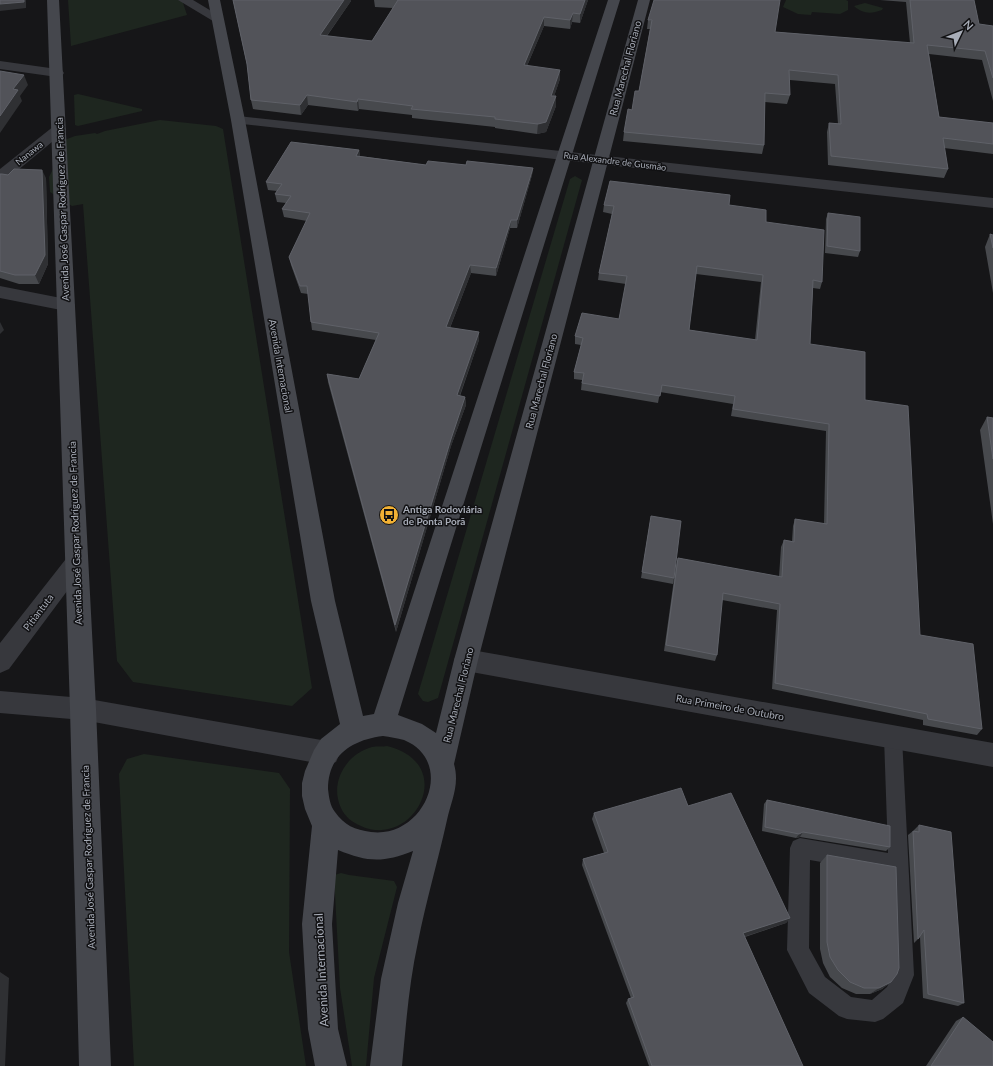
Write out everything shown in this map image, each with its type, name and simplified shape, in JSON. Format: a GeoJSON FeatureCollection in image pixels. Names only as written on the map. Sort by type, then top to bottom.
{"type":"FeatureCollection","features":[{"type":"Feature","properties":{"kind":"main road","name":"Avenida José Gaspar Rodríguez de Francia"},"geometry":{"type":"LineString","coordinates":[[53,0],[77,561],[95,1066]]}},
{"type":"Feature","properties":{"kind":"main road"},"geometry":{"type":"LineString","coordinates":[[383,724],[566,155],[614,0]]}},
{"type":"Feature","properties":{"kind":"main road","name":"Rua Marechal Floriano"},"geometry":{"type":"LineString","coordinates":[[441,763],[466,660],[644,0]]}},
{"type":"Feature","properties":{"kind":"main road","name":"Avenida Internacional"},"geometry":{"type":"LineString","coordinates":[[215,9],[238,120],[323,601],[354,731]]}},
{"type":"Feature","properties":{"kind":"main road"},"geometry":{"type":"LineString","coordinates":[[591,76],[622,80]]}},
{"type":"Feature","properties":{"kind":"main road"},"geometry":{"type":"LineString","coordinates":[[386,1066],[396,979],[412,903],[422,871],[444,782],[441,763],[432,747],[419,735],[402,727],[383,724],[368,726],[340,738],[326,753],[317,770],[314,789],[317,809],[326,825],[341,838],[361,846],[382,847],[404,841],[422,829],[436,813]]}},
{"type":"Feature","properties":{"kind":"main road","name":"Avenida Internacional"},"geometry":{"type":"LineString","coordinates":[[326,825],[316,924],[323,1029],[331,1066]]}},
{"type":"Feature","properties":{"kind":"street"},"geometry":{"type":"LineString","coordinates":[[184,0],[215,9]]}},
{"type":"Feature","properties":{"kind":"street"},"geometry":{"type":"LineString","coordinates":[[0,65],[57,73]]}},
{"type":"Feature","properties":{"kind":"street","name":"Rua Alexandre de Gusmão"},"geometry":{"type":"LineString","coordinates":[[238,120],[993,203]]}},
{"type":"Feature","properties":{"kind":"street","name":"Nanawa"},"geometry":{"type":"LineString","coordinates":[[0,177],[59,129]]}},
{"type":"Feature","properties":{"kind":"street"},"geometry":{"type":"LineString","coordinates":[[0,292],[66,305]]}},
{"type":"Feature","properties":{"kind":"street","name":"Pitiantuta"},"geometry":{"type":"LineString","coordinates":[[0,662],[77,561]]}},
{"type":"Feature","properties":{"kind":"street","name":"Rua Primeiro de Outubro"},"geometry":{"type":"LineString","coordinates":[[466,660],[993,755]]}},
{"type":"Feature","properties":{"kind":"street"},"geometry":{"type":"LineString","coordinates":[[0,702],[82,709],[326,753]]}},
{"type":"Feature","properties":{"kind":"lane"},"geometry":{"type":"LineString","coordinates":[[893,737],[903,975],[895,995],[875,1011],[847,1008],[817,985],[798,950],[800,848],[898,865]]}},
{"type":"Feature","properties":{"kind":"shaded area"},"geometry":{"type":"Polygon","coordinates":[[[68,0],[182,0],[187,15],[71,46],[68,0]]]}},
{"type":"Feature","properties":{"kind":"shaded area"},"geometry":{"type":"Polygon","coordinates":[[[786,0],[846,0],[848,1],[848,10],[840,14],[812,12],[811,15],[798,14],[783,7],[786,0]]]}},
{"type":"Feature","properties":{"kind":"shaded area"},"geometry":{"type":"Polygon","coordinates":[[[865,3],[883,8],[882,10],[871,13],[861,11],[854,6],[865,3]]]}},
{"type":"Feature","properties":{"kind":"shaded area"},"geometry":{"type":"Polygon","coordinates":[[[78,94],[142,109],[142,111],[78,126],[75,125],[74,95],[78,94]]]}},
{"type":"Feature","properties":{"kind":"shaded area"},"geometry":{"type":"Polygon","coordinates":[[[160,120],[216,126],[223,129],[312,688],[292,706],[133,682],[117,661],[83,204],[72,206],[50,192],[49,177],[60,155],[59,142],[75,136],[97,134],[160,120]]]}},
{"type":"Feature","properties":{"kind":"shaded area"},"geometry":{"type":"Polygon","coordinates":[[[575,176],[582,180],[438,698],[428,702],[423,701],[418,694],[570,179],[575,176]]]}},
{"type":"Feature","properties":{"kind":"shaded area"},"geometry":{"type":"Polygon","coordinates":[[[387,746],[409,756],[421,769],[425,786],[421,802],[411,816],[397,826],[380,830],[361,826],[347,817],[341,808],[337,789],[342,771],[354,756],[372,747],[387,746]]]}},
{"type":"Feature","properties":{"kind":"shaded area"},"geometry":{"type":"Polygon","coordinates":[[[144,754],[279,773],[290,789],[289,952],[306,1066],[134,1066],[119,774],[127,759],[144,754]]]}},
{"type":"Feature","properties":{"kind":"shaded area"},"geometry":{"type":"Polygon","coordinates":[[[341,873],[394,881],[397,887],[374,978],[366,1066],[352,1066],[340,988],[334,875],[341,873]]]}},
{"type":"Feature","properties":{"kind":"building"},"geometry":{"type":"Polygon","coordinates":[[[0,0],[24,0],[24,2],[0,4],[0,0]]]}},
{"type":"Feature","properties":{"kind":"building"},"geometry":{"type":"Polygon","coordinates":[[[233,0],[344,0],[320,35],[372,41],[398,0],[585,0],[580,14],[573,13],[570,20],[544,17],[524,65],[560,70],[551,96],[556,96],[546,122],[538,124],[495,119],[495,117],[411,109],[413,106],[358,99],[357,102],[307,95],[300,105],[251,100],[247,64],[233,0]]]}},
{"type":"Feature","properties":{"kind":"building"},"geometry":{"type":"Polygon","coordinates":[[[654,0],[780,0],[775,32],[914,43],[910,0],[974,0],[979,24],[993,26],[993,78],[985,51],[927,45],[939,117],[993,123],[993,144],[943,138],[948,169],[831,156],[829,123],[841,124],[838,75],[789,70],[790,95],[765,93],[764,145],[624,132],[628,109],[632,110],[635,91],[639,91],[652,20],[648,20],[654,0]]]}},
{"type":"Feature","properties":{"kind":"building"},"geometry":{"type":"Polygon","coordinates":[[[0,71],[24,75],[13,89],[18,90],[0,116],[0,71]]]}},
{"type":"Feature","properties":{"kind":"building"},"geometry":{"type":"Polygon","coordinates":[[[291,142],[359,150],[356,156],[426,165],[428,161],[466,165],[467,161],[533,168],[517,220],[511,220],[496,268],[470,265],[446,327],[479,332],[457,395],[465,397],[395,625],[327,374],[359,379],[379,333],[311,322],[307,286],[300,286],[289,257],[310,213],[282,209],[291,196],[275,194],[282,184],[266,182],[291,142]]]}},
{"type":"Feature","properties":{"kind":"building"},"geometry":{"type":"Polygon","coordinates":[[[14,169],[42,170],[45,255],[35,275],[15,275],[0,271],[0,174],[8,175],[14,169]]]}},
{"type":"Feature","properties":{"kind":"building"},"geometry":{"type":"Polygon","coordinates":[[[610,181],[730,195],[729,205],[766,210],[766,222],[824,230],[822,282],[813,280],[810,344],[865,352],[865,400],[908,406],[920,635],[973,644],[982,729],[928,719],[927,714],[775,683],[780,604],[723,593],[717,655],[666,645],[678,558],[782,577],[784,540],[794,542],[795,519],[827,524],[829,424],[733,409],[735,396],[662,385],[660,396],[582,383],[584,373],[574,372],[583,338],[575,336],[582,313],[619,319],[627,276],[599,273],[614,206],[604,205],[610,181]],[[697,266],[689,330],[757,340],[763,275],[697,266]]]}},
{"type":"Feature","properties":{"kind":"building"},"geometry":{"type":"Polygon","coordinates":[[[828,213],[860,217],[860,251],[827,246],[828,213]]]}},
{"type":"Feature","properties":{"kind":"building"},"geometry":{"type":"Polygon","coordinates":[[[990,234],[993,235],[993,248],[990,234]]]}},
{"type":"Feature","properties":{"kind":"building"},"geometry":{"type":"Polygon","coordinates":[[[987,417],[993,418],[993,459],[987,417]]]}},
{"type":"Feature","properties":{"kind":"building"},"geometry":{"type":"Polygon","coordinates":[[[651,516],[681,521],[674,578],[642,572],[651,516]]]}},
{"type":"Feature","properties":{"kind":"building"},"geometry":{"type":"Polygon","coordinates":[[[681,788],[688,806],[731,793],[790,918],[743,933],[803,1066],[652,1066],[628,999],[634,997],[583,859],[608,852],[594,813],[681,788]]]}},
{"type":"Feature","properties":{"kind":"building"},"geometry":{"type":"Polygon","coordinates":[[[767,800],[890,826],[890,847],[803,832],[799,834],[765,827],[767,800]]]}},
{"type":"Feature","properties":{"kind":"building"},"geometry":{"type":"Polygon","coordinates":[[[919,825],[951,832],[964,1003],[928,994],[924,930],[918,939],[913,831],[919,832],[919,825]]]}},
{"type":"Feature","properties":{"kind":"building"},"geometry":{"type":"Polygon","coordinates":[[[827,855],[896,867],[899,968],[897,974],[891,982],[879,988],[864,988],[850,982],[838,970],[830,957],[827,942],[827,855]]]}},
{"type":"Feature","properties":{"kind":"building"},"geometry":{"type":"Polygon","coordinates":[[[963,1017],[993,1042],[993,1066],[931,1066],[963,1017]]]}},
{"type":"Feature","properties":{"kind":"place","name":"Antiga Rodoviária de Ponta Porã"},"geometry":{"type":"Point","coordinates":[389,515]}}]}
